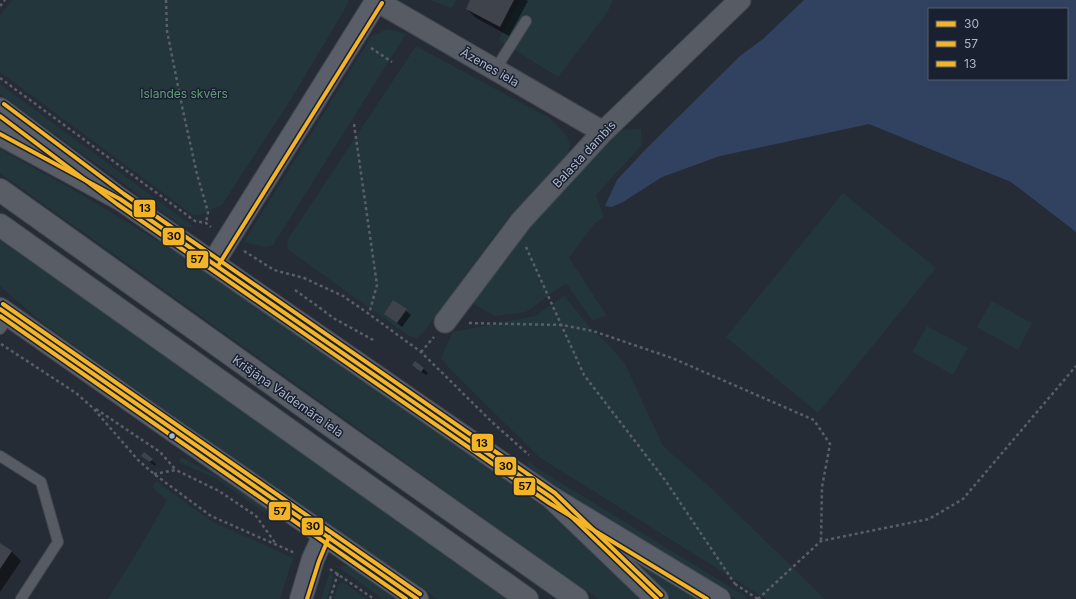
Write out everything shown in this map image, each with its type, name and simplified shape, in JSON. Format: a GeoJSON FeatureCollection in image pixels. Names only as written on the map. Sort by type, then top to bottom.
{"type":"FeatureCollection","features":[{"type":"Feature","properties":{"kind":"main road"},"geometry":{"type":"LineString","coordinates":[[0,134],[120,199]]}},
{"type":"Feature","properties":{"kind":"main road","name":"Krišjāņa Valdemāra iela"},"geometry":{"type":"LineString","coordinates":[[0,190],[577,599]]}},
{"type":"Feature","properties":{"kind":"main road"},"geometry":{"type":"LineString","coordinates":[[0,225],[527,599]]}},
{"type":"Feature","properties":{"kind":"main road"},"geometry":{"type":"LineString","coordinates":[[552,498],[657,599]]}},
{"type":"Feature","properties":{"kind":"street","name":"Āzenes iela"},"geometry":{"type":"LineString","coordinates":[[378,0],[387,7],[603,132]]}},
{"type":"Feature","properties":{"kind":"street"},"geometry":{"type":"LineString","coordinates":[[212,263],[378,0]]}},
{"type":"Feature","properties":{"kind":"street","name":"Balasta dambis"},"geometry":{"type":"LineString","coordinates":[[445,322],[521,221],[603,132],[740,0]]}},
{"type":"Feature","properties":{"kind":"street"},"geometry":{"type":"LineString","coordinates":[[0,109],[120,199],[552,498],[719,599]]}},
{"type":"Feature","properties":{"kind":"street"},"geometry":{"type":"LineString","coordinates":[[3,318],[417,599]]}},
{"type":"Feature","properties":{"kind":"street"},"geometry":{"type":"LineString","coordinates":[[301,599],[313,559],[324,535]]}},
{"type":"Feature","properties":{"kind":"lane"},"geometry":{"type":"LineString","coordinates":[[495,70],[526,20]]}},
{"type":"Feature","properties":{"kind":"lane"},"geometry":{"type":"LineString","coordinates":[[0,456],[41,482],[58,542],[21,599]]}},
{"type":"Feature","properties":{"kind":"path"},"geometry":{"type":"LineString","coordinates":[[0,6],[5,0]]}},
{"type":"Feature","properties":{"kind":"path"},"geometry":{"type":"LineString","coordinates":[[166,0],[167,31],[194,160],[208,212],[206,223]]}},
{"type":"Feature","properties":{"kind":"path"},"geometry":{"type":"LineString","coordinates":[[370,48],[392,62]]}},
{"type":"Feature","properties":{"kind":"path"},"geometry":{"type":"LineString","coordinates":[[0,78],[195,221],[206,223],[274,270],[304,278],[343,296],[369,314],[421,352],[492,422],[532,458]]}},
{"type":"Feature","properties":{"kind":"path"},"geometry":{"type":"LineString","coordinates":[[354,124],[376,285],[369,314]]}},
{"type":"Feature","properties":{"kind":"path"},"geometry":{"type":"LineString","coordinates":[[527,252],[584,375],[665,480],[736,585]]}},
{"type":"Feature","properties":{"kind":"path"},"geometry":{"type":"LineString","coordinates":[[295,290],[335,319],[375,341]]}},
{"type":"Feature","properties":{"kind":"path"},"geometry":{"type":"LineString","coordinates":[[445,322],[562,325],[593,331],[672,358],[814,420],[830,444],[822,487],[822,541]]}},
{"type":"Feature","properties":{"kind":"path"},"geometry":{"type":"LineString","coordinates":[[0,343],[76,393],[93,408],[138,460],[154,474],[211,516],[276,545],[313,559],[338,573],[374,599]]}},
{"type":"Feature","properties":{"kind":"path"},"geometry":{"type":"LineString","coordinates":[[758,599],[822,541],[929,519],[963,499],[1076,366]]}},
{"type":"Feature","properties":{"kind":"path"},"geometry":{"type":"LineString","coordinates":[[93,408],[160,452],[176,470],[219,491],[256,516],[276,545]]}},
{"type":"Feature","properties":{"kind":"path"},"geometry":{"type":"LineString","coordinates":[[154,474],[176,470]]}},
{"type":"Feature","properties":{"kind":"path"},"geometry":{"type":"LineString","coordinates":[[330,599],[338,573]]}},
{"type":"Feature","properties":{"kind":"green space","name":"Islandes skvērs"},"geometry":{"type":"Polygon","coordinates":[[[12,0],[347,0],[349,2],[293,96],[222,205],[199,215],[193,215],[0,72],[0,16],[12,0]]]}},
{"type":"Feature","properties":{"kind":"green space"},"geometry":{"type":"Polygon","coordinates":[[[430,0],[457,0],[451,8],[430,0]]]}},
{"type":"Feature","properties":{"kind":"green space"},"geometry":{"type":"Polygon","coordinates":[[[520,0],[613,0],[607,13],[558,77],[499,40],[520,0]]]}},
{"type":"Feature","properties":{"kind":"green space"},"geometry":{"type":"Polygon","coordinates":[[[387,29],[406,34],[273,245],[266,247],[244,242],[371,37],[387,29]]]}},
{"type":"Feature","properties":{"kind":"green space"},"geometry":{"type":"Polygon","coordinates":[[[416,46],[551,119],[567,136],[570,146],[567,155],[507,219],[422,334],[417,338],[409,336],[287,249],[288,239],[416,46]]]}},
{"type":"Feature","properties":{"kind":"green space"},"geometry":{"type":"Polygon","coordinates":[[[0,84],[195,228],[182,226],[0,94],[0,84]]]}},
{"type":"Feature","properties":{"kind":"green space"},"geometry":{"type":"Polygon","coordinates":[[[641,129],[642,145],[596,195],[604,217],[594,224],[569,258],[607,316],[592,320],[566,283],[526,312],[495,316],[473,304],[492,271],[534,222],[621,130],[641,129]]]}},
{"type":"Feature","properties":{"kind":"green space"},"geometry":{"type":"Polygon","coordinates":[[[0,149],[79,193],[193,262],[556,516],[642,599],[599,599],[566,577],[0,173],[0,149]]]}},
{"type":"Feature","properties":{"kind":"green space"},"geometry":{"type":"Polygon","coordinates":[[[843,193],[936,268],[818,413],[726,337],[843,193]]]}},
{"type":"Feature","properties":{"kind":"green space"},"geometry":{"type":"Polygon","coordinates":[[[0,240],[509,599],[437,599],[194,431],[44,324],[0,286],[0,240]]]}},
{"type":"Feature","properties":{"kind":"green space"},"geometry":{"type":"Polygon","coordinates":[[[564,296],[593,331],[610,346],[625,364],[663,446],[712,489],[825,599],[766,599],[539,457],[451,370],[441,358],[453,332],[535,316],[564,296]]]}},
{"type":"Feature","properties":{"kind":"green space"},"geometry":{"type":"Polygon","coordinates":[[[992,301],[1032,323],[1018,350],[977,327],[992,301]]]}},
{"type":"Feature","properties":{"kind":"green space"},"geometry":{"type":"Polygon","coordinates":[[[927,326],[968,348],[953,375],[912,352],[927,326]]]}},
{"type":"Feature","properties":{"kind":"green space"},"geometry":{"type":"Polygon","coordinates":[[[181,457],[219,478],[269,509],[265,513],[217,479],[179,462],[181,457]]]}},
{"type":"Feature","properties":{"kind":"green space"},"geometry":{"type":"Polygon","coordinates":[[[529,462],[748,598],[736,599],[541,477],[527,465],[529,462]]]}},
{"type":"Feature","properties":{"kind":"green space"},"geometry":{"type":"Polygon","coordinates":[[[156,481],[211,521],[293,558],[280,599],[108,599],[167,500],[152,487],[156,481]]]}},
{"type":"Feature","properties":{"kind":"green space"},"geometry":{"type":"Polygon","coordinates":[[[631,556],[704,599],[672,599],[629,558],[631,556]]]}},
{"type":"Feature","properties":{"kind":"green space"},"geometry":{"type":"Polygon","coordinates":[[[338,567],[351,567],[358,571],[398,599],[383,599],[338,567]]]}},
{"type":"Feature","properties":{"kind":"green space"},"geometry":{"type":"Polygon","coordinates":[[[330,572],[333,577],[327,599],[321,599],[330,572]]]}},
{"type":"Feature","properties":{"kind":"green space"},"geometry":{"type":"Polygon","coordinates":[[[343,582],[367,599],[334,599],[338,585],[343,582]]]}},
{"type":"Feature","properties":{"kind":"water"},"geometry":{"type":"Polygon","coordinates":[[[804,0],[1076,0],[1076,232],[1011,182],[869,124],[720,156],[662,177],[623,202],[612,207],[605,206],[617,180],[646,149],[740,56],[763,39],[804,0]]]}},
{"type":"Feature","properties":{"kind":"building"},"geometry":{"type":"Polygon","coordinates":[[[470,0],[514,0],[500,27],[466,9],[470,0]]]}},
{"type":"Feature","properties":{"kind":"building"},"geometry":{"type":"Polygon","coordinates":[[[393,300],[407,309],[397,323],[384,314],[393,300]]]}},
{"type":"Feature","properties":{"kind":"building"},"geometry":{"type":"Polygon","coordinates":[[[415,361],[424,368],[421,372],[412,365],[415,361]]]}},
{"type":"Feature","properties":{"kind":"building"},"geometry":{"type":"Polygon","coordinates":[[[144,452],[153,459],[150,462],[141,456],[144,452]]]}},
{"type":"Feature","properties":{"kind":"building"},"geometry":{"type":"Polygon","coordinates":[[[0,543],[12,551],[0,569],[0,543]]]}},
{"type":"Feature","properties":{"kind":"transit line","name":"57"},"geometry":{"type":"LineString","coordinates":[[218,266],[382,3]]}},
{"type":"Feature","properties":{"kind":"transit line","name":"13"},"geometry":{"type":"LineString","coordinates":[[4,104],[124,194],[555,493],[661,595]]}},
{"type":"Feature","properties":{"kind":"transit line","name":"57"},"geometry":{"type":"LineString","coordinates":[[0,116],[117,204],[549,503],[707,599]]}},
{"type":"Feature","properties":{"kind":"transit line","name":"30"},"geometry":{"type":"LineString","coordinates":[[0,134],[120,199],[552,498],[657,599]]}},
{"type":"Feature","properties":{"kind":"transit line","name":"13"},"geometry":{"type":"LineString","coordinates":[[3,304],[420,594]]}},
{"type":"Feature","properties":{"kind":"transit line","name":"30"},"geometry":{"type":"LineString","coordinates":[[0,309],[417,599]]}},
{"type":"Feature","properties":{"kind":"transit line","name":"57"},"geometry":{"type":"LineString","coordinates":[[0,316],[406,599]]}},
{"type":"Feature","properties":{"kind":"transit line","name":"57"},"geometry":{"type":"LineString","coordinates":[[307,599],[319,561],[329,537]]}}]}
